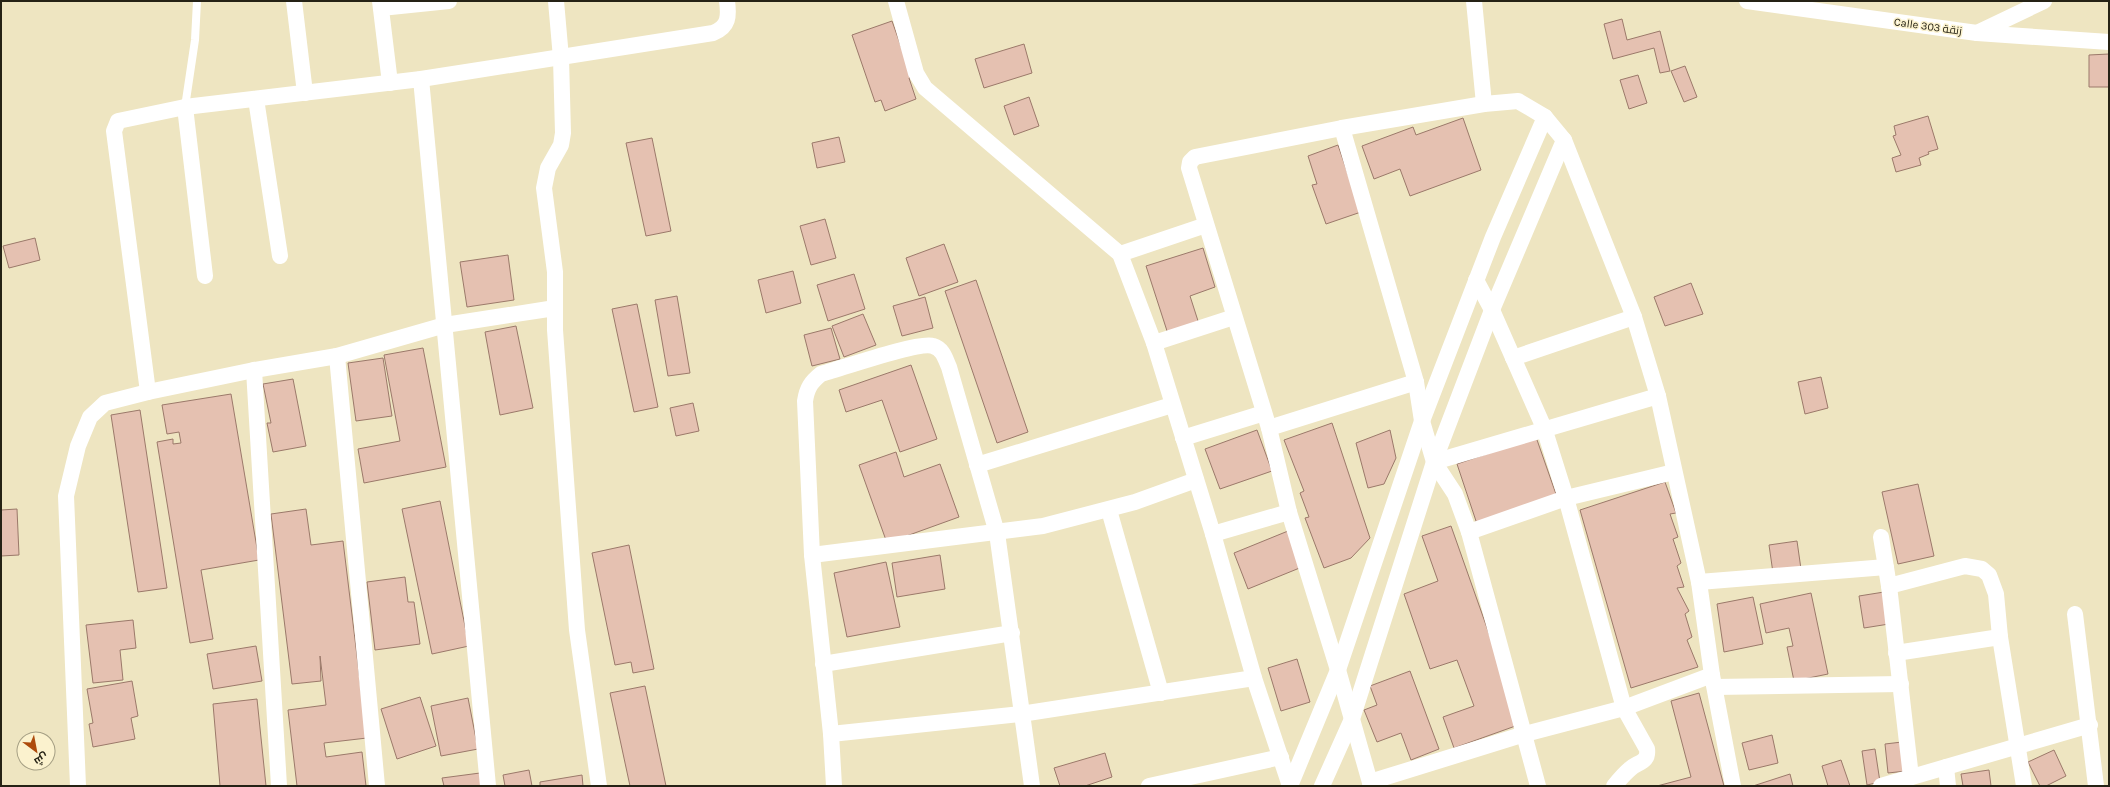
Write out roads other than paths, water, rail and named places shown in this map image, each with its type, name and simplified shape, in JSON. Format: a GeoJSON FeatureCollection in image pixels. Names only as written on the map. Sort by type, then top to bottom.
{"type":"FeatureCollection","features":[{"type":"Feature","properties":{"kind":"street"},"geometry":{"type":"LineString","coordinates":[[294,1],[305,93]]}},
{"type":"Feature","properties":{"kind":"street"},"geometry":{"type":"LineString","coordinates":[[390,83],[380,4],[449,1]]}},
{"type":"Feature","properties":{"kind":"street"},"geometry":{"type":"LineString","coordinates":[[556,1],[561,58],[563,133],[561,145],[548,168],[544,188],[555,272],[555,330],[577,630],[599,786]]}},
{"type":"Feature","properties":{"kind":"street"},"geometry":{"type":"LineString","coordinates":[[148,392],[114,126],[122,119],[184,107],[421,79],[713,33],[720,30],[726,24],[729,16],[727,1]]}},
{"type":"Feature","properties":{"kind":"street"},"geometry":{"type":"LineString","coordinates":[[896,1],[916,73],[925,88],[1120,254],[1154,343],[1213,534],[1254,678],[1290,786]]}},
{"type":"Feature","properties":{"kind":"street"},"geometry":{"type":"LineString","coordinates":[[1474,1],[1484,104]]}},
{"type":"Feature","properties":{"kind":"street","name":"Calle 303 زنقة"},"geometry":{"type":"LineString","coordinates":[[1747,1],[1977,33],[2109,42]]}},
{"type":"Feature","properties":{"kind":"street"},"geometry":{"type":"LineString","coordinates":[[1977,33],[2044,1]]}},
{"type":"Feature","properties":{"kind":"street"},"geometry":{"type":"LineString","coordinates":[[421,79],[488,786]]}},
{"type":"Feature","properties":{"kind":"street"},"geometry":{"type":"LineString","coordinates":[[256,99],[280,256]]}},
{"type":"Feature","properties":{"kind":"street"},"geometry":{"type":"LineString","coordinates":[[1733,786],[1714,681],[1699,582],[1658,396],[1634,317],[1564,140],[1545,117],[1518,101],[1484,104],[1342,128],[1195,157],[1190,162],[1189,168],[1266,420],[1289,512],[1338,670],[1370,784],[1525,734],[1624,708],[1714,681],[1901,684]]}},
{"type":"Feature","properties":{"kind":"street"},"geometry":{"type":"LineString","coordinates":[[184,107],[205,276]]}},
{"type":"Feature","properties":{"kind":"street"},"geometry":{"type":"LineString","coordinates":[[1290,786],[1338,670],[1422,421],[1476,280],[1545,117]]}},
{"type":"Feature","properties":{"kind":"street"},"geometry":{"type":"LineString","coordinates":[[1342,128],[1416,382],[1422,421],[1434,462],[1454,494],[1470,532],[1538,786]]}},
{"type":"Feature","properties":{"kind":"street"},"geometry":{"type":"LineString","coordinates":[[1322,786],[1352,719],[1434,462],[1492,310],[1564,140]]}},
{"type":"Feature","properties":{"kind":"street"},"geometry":{"type":"LineString","coordinates":[[1120,254],[1206,224]]}},
{"type":"Feature","properties":{"kind":"street"},"geometry":{"type":"LineString","coordinates":[[1476,280],[1492,310],[1544,428],[1566,498],[1624,708],[1644,743],[1648,756],[1644,761],[1631,767],[1614,786]]}},
{"type":"Feature","properties":{"kind":"street"},"geometry":{"type":"LineString","coordinates":[[78,786],[66,496],[78,446],[90,417],[105,403],[148,392],[254,370],[337,356],[445,325],[555,308]]}},
{"type":"Feature","properties":{"kind":"street"},"geometry":{"type":"LineString","coordinates":[[1154,343],[1234,317]]}},
{"type":"Feature","properties":{"kind":"street"},"geometry":{"type":"LineString","coordinates":[[1513,358],[1634,317]]}},
{"type":"Feature","properties":{"kind":"street"},"geometry":{"type":"LineString","coordinates":[[834,786],[831,734],[812,555],[805,401],[807,390],[811,382],[821,374],[915,347],[932,345],[941,349],[949,367],[997,533],[1032,786]]}},
{"type":"Feature","properties":{"kind":"street"},"geometry":{"type":"LineString","coordinates":[[337,356],[377,786]]}},
{"type":"Feature","properties":{"kind":"street"},"geometry":{"type":"LineString","coordinates":[[254,370],[279,786]]}},
{"type":"Feature","properties":{"kind":"street"},"geometry":{"type":"LineString","coordinates":[[1183,438],[1266,420],[1416,382]]}},
{"type":"Feature","properties":{"kind":"street"},"geometry":{"type":"LineString","coordinates":[[1434,462],[1544,428],[1658,396]]}},
{"type":"Feature","properties":{"kind":"street"},"geometry":{"type":"LineString","coordinates":[[977,465],[1172,405]]}},
{"type":"Feature","properties":{"kind":"street"},"geometry":{"type":"LineString","coordinates":[[1470,532],[1566,498],[1674,472]]}},
{"type":"Feature","properties":{"kind":"street"},"geometry":{"type":"LineString","coordinates":[[812,555],[997,533],[1042,526],[1109,510],[1196,480]]}},
{"type":"Feature","properties":{"kind":"street"},"geometry":{"type":"LineString","coordinates":[[1109,510],[1161,693]]}},
{"type":"Feature","properties":{"kind":"street"},"geometry":{"type":"LineString","coordinates":[[1213,534],[1289,512]]}},
{"type":"Feature","properties":{"kind":"street"},"geometry":{"type":"LineString","coordinates":[[1881,537],[1889,586],[1911,777]]}},
{"type":"Feature","properties":{"kind":"street"},"geometry":{"type":"LineString","coordinates":[[1889,586],[1965,566],[1982,569],[1989,575],[1994,588],[2000,637],[2024,786]]}},
{"type":"Feature","properties":{"kind":"street"},"geometry":{"type":"LineString","coordinates":[[1699,582],[1886,567]]}},
{"type":"Feature","properties":{"kind":"street"},"geometry":{"type":"LineString","coordinates":[[2075,614],[2090,725],[2096,786]]}},
{"type":"Feature","properties":{"kind":"street"},"geometry":{"type":"LineString","coordinates":[[823,664],[1012,633]]}},
{"type":"Feature","properties":{"kind":"street"},"geometry":{"type":"LineString","coordinates":[[1896,653],[2000,637]]}},
{"type":"Feature","properties":{"kind":"street"},"geometry":{"type":"LineString","coordinates":[[831,734],[1021,714],[1254,678]]}},
{"type":"Feature","properties":{"kind":"street"},"geometry":{"type":"LineString","coordinates":[[1881,786],[2090,725]]}},
{"type":"Feature","properties":{"kind":"street"},"geometry":{"type":"LineString","coordinates":[[1148,786],[1281,757]]}},
{"type":"Feature","properties":{"kind":"street"},"geometry":{"type":"LineString","coordinates":[[1946,767],[1948,786]]}},
{"type":"Feature","properties":{"kind":"lane"},"geometry":{"type":"LineString","coordinates":[[184,107],[195,40],[197,1]]}}]}
